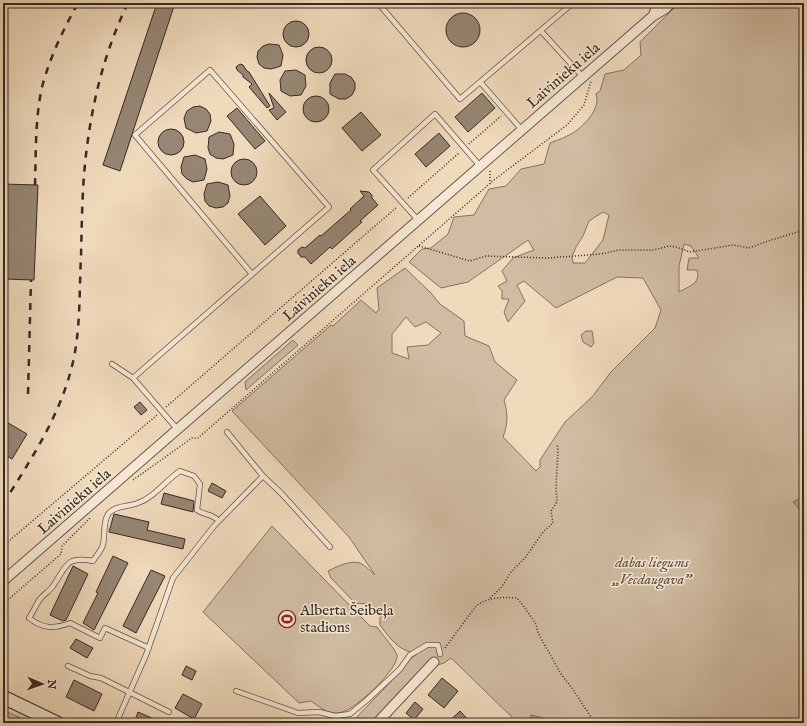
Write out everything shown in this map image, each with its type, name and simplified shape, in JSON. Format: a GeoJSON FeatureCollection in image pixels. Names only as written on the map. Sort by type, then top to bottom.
{"type":"FeatureCollection","features":[{"type":"Feature","properties":{"kind":"main road"},"geometry":{"type":"LineString","coordinates":[[3,697],[57,723]]}},
{"type":"Feature","properties":{"kind":"street","name":"Laivinieku iela"},"geometry":{"type":"LineString","coordinates":[[653,16],[658,3]]}},
{"type":"Feature","properties":{"kind":"street","name":"Laivinieku iela"},"geometry":{"type":"LineString","coordinates":[[3,581],[582,77],[653,16],[665,9],[671,3]]}},
{"type":"Feature","properties":{"kind":"street"},"geometry":{"type":"LineString","coordinates":[[377,723],[434,662]]}},
{"type":"Feature","properties":{"kind":"lane"},"geometry":{"type":"LineString","coordinates":[[378,3],[460,99],[481,83],[573,3]]}},
{"type":"Feature","properties":{"kind":"lane"},"geometry":{"type":"LineString","coordinates":[[541,31],[582,77]]}},
{"type":"Feature","properties":{"kind":"lane"},"geometry":{"type":"LineString","coordinates":[[133,378],[252,274],[329,206],[210,70],[134,135],[252,274]]}},
{"type":"Feature","properties":{"kind":"lane"},"geometry":{"type":"LineString","coordinates":[[481,83],[522,130]]}},
{"type":"Feature","properties":{"kind":"lane"},"geometry":{"type":"LineString","coordinates":[[418,220],[373,170],[435,114],[480,166]]}},
{"type":"Feature","properties":{"kind":"lane"},"geometry":{"type":"LineString","coordinates":[[112,364],[133,378],[178,430]]}},
{"type":"Feature","properties":{"kind":"lane"},"geometry":{"type":"LineString","coordinates":[[227,432],[263,476],[281,493],[330,547]]}},
{"type":"Feature","properties":{"kind":"lane"},"geometry":{"type":"LineString","coordinates":[[148,648],[105,628],[100,638],[70,623],[60,627],[46,627],[37,625],[29,618],[41,599],[53,586],[61,571],[69,563],[79,559],[93,562],[102,547],[105,534],[104,527],[108,513],[116,508],[139,503],[157,491],[170,478],[180,471],[194,476],[200,484],[197,510],[203,514],[212,515],[219,521]]}},
{"type":"Feature","properties":{"kind":"lane"},"geometry":{"type":"LineString","coordinates":[[116,723],[148,648],[174,578],[219,521],[263,476]]}},
{"type":"Feature","properties":{"kind":"lane"},"geometry":{"type":"LineString","coordinates":[[236,691],[298,713],[319,712],[335,716],[350,714],[367,700],[400,668],[410,655],[426,645],[438,645],[440,654]]}},
{"type":"Feature","properties":{"kind":"lane"},"geometry":{"type":"LineString","coordinates":[[68,666],[90,676],[101,678],[169,712]]}},
{"type":"Feature","properties":{"kind":"path"},"geometry":{"type":"LineString","coordinates":[[130,483],[192,438],[198,438],[490,184],[567,125],[584,105],[597,65]]}},
{"type":"Feature","properties":{"kind":"path"},"geometry":{"type":"LineString","coordinates":[[3,546],[506,112]]}},
{"type":"Feature","properties":{"kind":"path"},"geometry":{"type":"LineString","coordinates":[[490,158],[490,184]]}},
{"type":"Feature","properties":{"kind":"path"},"geometry":{"type":"LineString","coordinates":[[419,246],[470,261],[486,256],[548,258],[602,254],[620,250],[653,250],[669,246],[690,252],[733,244],[749,248],[804,230]]}},
{"type":"Feature","properties":{"kind":"path"},"geometry":{"type":"LineString","coordinates":[[489,600],[502,588],[511,572],[525,558],[543,532],[553,522],[551,511],[557,502],[557,444]]}},
{"type":"Feature","properties":{"kind":"path"},"geometry":{"type":"LineString","coordinates":[[3,604],[62,554],[62,546],[95,513]]}},
{"type":"Feature","properties":{"kind":"path"},"geometry":{"type":"LineString","coordinates":[[440,654],[476,606],[482,601],[497,598],[517,598],[536,624],[538,633],[561,674],[595,723]]}},
{"type":"Feature","properties":{"kind":"green space","name":"dabas liegums „Vecdaugava”"},"geometry":{"type":"Polygon","coordinates":[[[679,3],[804,3],[804,723],[518,723],[451,658],[444,663],[431,667],[374,723],[351,723],[401,671],[406,662],[417,654],[406,651],[397,645],[380,625],[380,613],[368,604],[355,603],[331,578],[328,571],[343,564],[352,562],[362,564],[375,575],[349,537],[232,411],[331,325],[333,326],[361,300],[376,313],[379,309],[377,288],[405,268],[431,293],[440,304],[464,321],[465,336],[489,346],[495,362],[517,380],[504,400],[507,419],[503,437],[536,471],[540,467],[540,460],[565,422],[592,397],[611,372],[655,328],[661,310],[643,278],[617,277],[556,308],[524,281],[517,285],[525,301],[508,322],[504,312],[509,299],[502,299],[502,291],[498,286],[507,281],[502,271],[513,258],[534,250],[528,240],[468,282],[441,288],[409,262],[422,249],[431,248],[448,234],[454,217],[474,215],[489,189],[506,186],[521,169],[544,164],[550,143],[576,131],[592,115],[596,105],[596,94],[600,91],[605,74],[624,70],[641,55],[640,42],[679,3]],[[603,212],[589,221],[572,257],[573,263],[585,263],[603,240],[609,215],[603,212]],[[684,244],[679,266],[679,292],[696,282],[698,275],[697,270],[687,270],[689,258],[699,258],[691,246],[684,244]],[[406,317],[392,334],[392,353],[409,359],[407,347],[428,345],[441,333],[426,322],[415,327],[406,317]]]}},
{"type":"Feature","properties":{"kind":"green space"},"geometry":{"type":"Polygon","coordinates":[[[586,331],[592,331],[594,343],[591,347],[583,342],[581,335],[586,331]]]}},
{"type":"Feature","properties":{"kind":"green space"},"geometry":{"type":"Polygon","coordinates":[[[293,340],[298,345],[246,390],[245,382],[293,340]]]}},
{"type":"Feature","properties":{"kind":"green space","name":"Alberta Šeibeļa stadions"},"geometry":{"type":"Polygon","coordinates":[[[272,526],[370,626],[377,627],[396,652],[396,661],[378,685],[353,707],[339,713],[328,712],[311,701],[299,703],[203,612],[272,526]]]}},
{"type":"Feature","properties":{"kind":"green space"},"geometry":{"type":"Polygon","coordinates":[[[3,710],[32,723],[3,723],[3,710]]]}},
{"type":"Feature","properties":{"kind":"shaded area"},"geometry":{"type":"Polygon","coordinates":[[[804,496],[804,515],[793,502],[804,496]]]}},
{"type":"Feature","properties":{"kind":"shaded area"},"geometry":{"type":"Polygon","coordinates":[[[531,715],[547,719],[551,723],[534,723],[531,715]]]}},
{"type":"Feature","properties":{"kind":"building"},"geometry":{"type":"Polygon","coordinates":[[[157,3],[175,3],[120,171],[103,165],[157,3]]]}},
{"type":"Feature","properties":{"kind":"building"},"geometry":{"type":"Polygon","coordinates":[[[463,13],[475,18],[480,30],[475,42],[463,47],[451,42],[446,30],[451,18],[463,13]]]}},
{"type":"Feature","properties":{"kind":"building"},"geometry":{"type":"Polygon","coordinates":[[[296,21],[305,25],[309,34],[305,43],[296,47],[287,43],[283,34],[287,25],[296,21]]]}},
{"type":"Feature","properties":{"kind":"building"},"geometry":{"type":"Polygon","coordinates":[[[269,44],[279,45],[283,55],[281,66],[271,69],[264,68],[259,64],[257,57],[258,51],[263,46],[269,44]]]}},
{"type":"Feature","properties":{"kind":"building"},"geometry":{"type":"Polygon","coordinates":[[[319,47],[328,51],[332,60],[328,69],[319,73],[310,69],[306,60],[310,51],[319,47]]]}},
{"type":"Feature","properties":{"kind":"building"},"geometry":{"type":"Polygon","coordinates":[[[240,64],[243,65],[249,72],[270,106],[267,108],[249,87],[252,84],[237,70],[236,67],[240,64]]]}},
{"type":"Feature","properties":{"kind":"building"},"geometry":{"type":"Polygon","coordinates":[[[296,70],[305,75],[306,86],[301,95],[290,96],[281,91],[280,80],[285,71],[296,70]]]}},
{"type":"Feature","properties":{"kind":"building"},"geometry":{"type":"Polygon","coordinates":[[[335,74],[345,74],[351,77],[355,83],[355,89],[352,95],[346,99],[339,99],[330,94],[330,83],[335,74]]]}},
{"type":"Feature","properties":{"kind":"building"},"geometry":{"type":"Polygon","coordinates":[[[269,93],[286,112],[277,120],[269,110],[274,108],[269,93]]]}},
{"type":"Feature","properties":{"kind":"building"},"geometry":{"type":"Polygon","coordinates":[[[482,93],[495,108],[468,132],[455,117],[482,93]]]}},
{"type":"Feature","properties":{"kind":"building"},"geometry":{"type":"Polygon","coordinates":[[[316,96],[325,100],[329,109],[325,118],[316,122],[307,118],[303,109],[307,100],[316,96]]]}},
{"type":"Feature","properties":{"kind":"building"},"geometry":{"type":"Polygon","coordinates":[[[200,106],[206,109],[210,114],[211,121],[207,131],[196,133],[186,128],[184,118],[187,111],[193,107],[200,106]]]}},
{"type":"Feature","properties":{"kind":"building"},"geometry":{"type":"Polygon","coordinates":[[[237,108],[265,141],[255,149],[227,116],[237,108]]]}},
{"type":"Feature","properties":{"kind":"building"},"geometry":{"type":"Polygon","coordinates":[[[361,112],[381,135],[362,151],[342,128],[361,112]]]}},
{"type":"Feature","properties":{"kind":"building"},"geometry":{"type":"Polygon","coordinates":[[[171,129],[180,133],[184,142],[180,151],[171,155],[162,151],[158,142],[162,133],[171,129]]]}},
{"type":"Feature","properties":{"kind":"building"},"geometry":{"type":"Polygon","coordinates":[[[219,132],[230,134],[234,144],[233,155],[223,159],[216,158],[210,154],[208,148],[209,137],[219,132]]]}},
{"type":"Feature","properties":{"kind":"building"},"geometry":{"type":"Polygon","coordinates":[[[439,133],[450,146],[426,167],[415,154],[439,133]]]}},
{"type":"Feature","properties":{"kind":"building"},"geometry":{"type":"Polygon","coordinates":[[[195,155],[205,159],[207,169],[204,180],[193,182],[182,174],[181,167],[184,157],[195,155]]]}},
{"type":"Feature","properties":{"kind":"building"},"geometry":{"type":"Polygon","coordinates":[[[244,159],[253,163],[257,172],[253,181],[244,185],[235,181],[231,172],[235,163],[244,159]]]}},
{"type":"Feature","properties":{"kind":"building"},"geometry":{"type":"Polygon","coordinates":[[[218,182],[228,185],[230,196],[228,203],[223,207],[216,208],[209,206],[205,201],[204,194],[207,184],[218,182]]]}},
{"type":"Feature","properties":{"kind":"building"},"geometry":{"type":"Polygon","coordinates":[[[3,184],[38,185],[34,280],[3,279],[3,184]]]}},
{"type":"Feature","properties":{"kind":"building"},"geometry":{"type":"Polygon","coordinates":[[[360,191],[369,192],[378,205],[360,221],[362,222],[332,249],[330,247],[311,264],[305,257],[301,257],[298,250],[302,247],[305,248],[320,235],[321,236],[351,210],[350,209],[364,196],[360,191]]]}},
{"type":"Feature","properties":{"kind":"building"},"geometry":{"type":"Polygon","coordinates":[[[260,196],[286,226],[265,245],[238,214],[260,196]]]}},
{"type":"Feature","properties":{"kind":"building"},"geometry":{"type":"Polygon","coordinates":[[[140,402],[147,410],[141,415],[134,407],[140,402]]]}},
{"type":"Feature","properties":{"kind":"building"},"geometry":{"type":"Polygon","coordinates":[[[3,420],[27,434],[12,459],[3,454],[3,420]]]}},
{"type":"Feature","properties":{"kind":"building"},"geometry":{"type":"Polygon","coordinates":[[[212,483],[226,491],[222,498],[208,491],[212,483]]]}},
{"type":"Feature","properties":{"kind":"building"},"geometry":{"type":"Polygon","coordinates":[[[164,493],[194,501],[193,512],[161,504],[164,493]]]}},
{"type":"Feature","properties":{"kind":"building"},"geometry":{"type":"Polygon","coordinates":[[[114,514],[149,522],[147,530],[185,539],[183,549],[109,532],[114,514]]]}},
{"type":"Feature","properties":{"kind":"building"},"geometry":{"type":"Polygon","coordinates":[[[113,556],[128,563],[94,630],[83,623],[98,593],[96,592],[113,556]]]}},
{"type":"Feature","properties":{"kind":"building"},"geometry":{"type":"Polygon","coordinates":[[[73,566],[88,574],[66,620],[63,621],[50,615],[73,566]]]}},
{"type":"Feature","properties":{"kind":"building"},"geometry":{"type":"Polygon","coordinates":[[[151,570],[165,576],[136,633],[123,626],[151,570]]]}},
{"type":"Feature","properties":{"kind":"building"},"geometry":{"type":"Polygon","coordinates":[[[76,639],[93,648],[87,658],[70,648],[76,639]]]}},
{"type":"Feature","properties":{"kind":"building"},"geometry":{"type":"Polygon","coordinates":[[[186,666],[196,671],[192,680],[182,675],[186,666]]]}},
{"type":"Feature","properties":{"kind":"building"},"geometry":{"type":"Polygon","coordinates":[[[442,678],[458,691],[444,708],[428,695],[442,678]]]}},
{"type":"Feature","properties":{"kind":"building"},"geometry":{"type":"Polygon","coordinates":[[[74,680],[102,694],[94,711],[66,697],[74,680]]]}},
{"type":"Feature","properties":{"kind":"building"},"geometry":{"type":"Polygon","coordinates":[[[183,694],[202,704],[194,719],[175,708],[183,694]]]}},
{"type":"Feature","properties":{"kind":"building"},"geometry":{"type":"Polygon","coordinates":[[[415,702],[423,709],[414,720],[406,713],[415,702]]]}},
{"type":"Feature","properties":{"kind":"building"},"geometry":{"type":"Polygon","coordinates":[[[460,711],[471,723],[447,723],[458,713],[460,711]]]}},
{"type":"Feature","properties":{"kind":"building"},"geometry":{"type":"Polygon","coordinates":[[[138,712],[163,723],[134,723],[138,712]]]}},
{"type":"Feature","properties":{"kind":"railway"},"geometry":{"type":"LineString","coordinates":[[35,185],[37,124],[42,87],[57,44],[78,3]]}},
{"type":"Feature","properties":{"kind":"railway"},"geometry":{"type":"LineString","coordinates":[[3,504],[33,456],[51,423],[59,406],[71,370],[78,328],[80,299],[85,161],[93,110],[107,55],[128,3]]}},
{"type":"Feature","properties":{"kind":"railway"},"geometry":{"type":"LineString","coordinates":[[28,394],[31,280]]}},
{"type":"Feature","properties":{"kind":"place","name":"Alberta Šeibeļa stadions"},"geometry":{"type":"Point","coordinates":[287,619]}}]}
